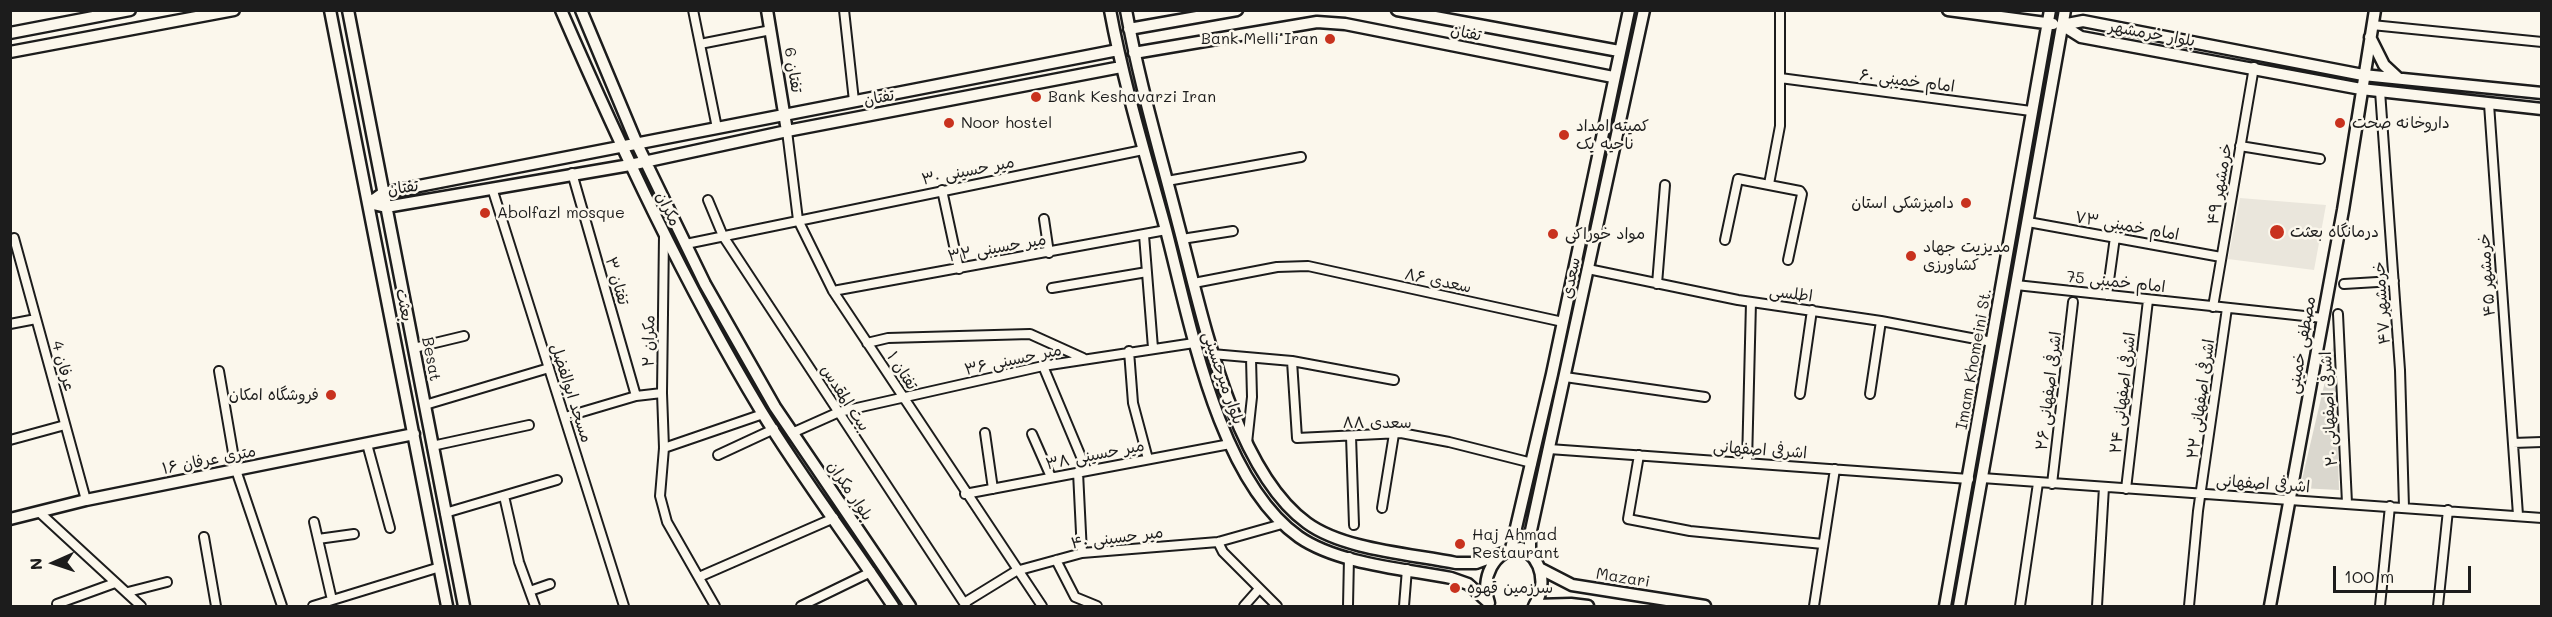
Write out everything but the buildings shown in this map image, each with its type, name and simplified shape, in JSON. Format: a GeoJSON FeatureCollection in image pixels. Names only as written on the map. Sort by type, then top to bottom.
{"type":"FeatureCollection","features":[{"type":"Feature","properties":{"kind":"main road"},"geometry":{"type":"LineString","coordinates":[[10,33],[130,10]]}},
{"type":"Feature","properties":{"kind":"main road"},"geometry":{"type":"LineString","coordinates":[[10,52],[234,10]]}},
{"type":"Feature","properties":{"kind":"main road","name":"مکران"},"geometry":{"type":"LineString","coordinates":[[561,10],[620,146],[664,235],[692,291],[763,414]]}},
{"type":"Feature","properties":{"kind":"main road","name":"مکران"},"geometry":{"type":"LineString","coordinates":[[581,10],[637,144],[686,244],[765,391]]}},
{"type":"Feature","properties":{"kind":"main road","name":"تفتان 6"},"geometry":{"type":"LineString","coordinates":[[767,10],[787,131]]}},
{"type":"Feature","properties":{"kind":"main road","name":"بلوار میرحسینی"},"geometry":{"type":"LineString","coordinates":[[1110,10],[1121,67],[1166,230],[1194,343],[1230,444],[1263,499],[1282,524],[1301,538],[1328,552],[1468,584],[1489,604]]}},
{"type":"Feature","properties":{"kind":"main road","name":"بلوار میرحسینی"},"geometry":{"type":"LineString","coordinates":[[1126,10],[1134,53],[1212,354],[1247,443],[1276,490],[1293,513],[1333,537],[1456,563],[1476,563],[1507,551]]}},
{"type":"Feature","properties":{"kind":"main road"},"geometry":{"type":"LineString","coordinates":[[1129,29],[1237,10]]}},
{"type":"Feature","properties":{"kind":"main road"},"geometry":{"type":"LineString","coordinates":[[1317,10],[1317,22]]}},
{"type":"Feature","properties":{"kind":"main road","name":"تفتان"},"geometry":{"type":"LineString","coordinates":[[1397,10],[1618,51]]}},
{"type":"Feature","properties":{"kind":"main road","name":"سعدی"},"geometry":{"type":"LineString","coordinates":[[1489,604],[1486,580],[1491,566],[1507,551],[1532,463],[1618,51],[1629,10]]}},
{"type":"Feature","properties":{"kind":"main road","name":"سعدی"},"geometry":{"type":"LineString","coordinates":[[1530,553],[1530,535],[1644,10]]}},
{"type":"Feature","properties":{"kind":"main road"},"geometry":{"type":"LineString","coordinates":[[1948,10],[2062,25]]}},
{"type":"Feature","properties":{"kind":"main road","name":"Imam Khomeini St."},"geometry":{"type":"LineString","coordinates":[[1945,606],[2050,10]]}},
{"type":"Feature","properties":{"kind":"main road","name":"Imam Khomeini St."},"geometry":{"type":"LineString","coordinates":[[1959,606],[2065,10]]}},
{"type":"Feature","properties":{"kind":"main road"},"geometry":{"type":"LineString","coordinates":[[2363,75],[2375,10]]}},
{"type":"Feature","properties":{"kind":"main road"},"geometry":{"type":"LineString","coordinates":[[332,13],[348,11]]}},
{"type":"Feature","properties":{"kind":"main road","name":"Besat"},"geometry":{"type":"LineString","coordinates":[[348,11],[464,606]]}},
{"type":"Feature","properties":{"kind":"main road","name":"بعثت"},"geometry":{"type":"LineString","coordinates":[[332,13],[447,606]]}},
{"type":"Feature","properties":{"kind":"main road","name":"بلوار خرمشهر"},"geometry":{"type":"LineString","coordinates":[[2062,25],[2083,21],[2363,75],[2541,93]]}},
{"type":"Feature","properties":{"kind":"main road","name":"تفتان"},"geometry":{"type":"LineString","coordinates":[[1134,53],[1317,22],[1346,24],[1613,77]]}},
{"type":"Feature","properties":{"kind":"main road","name":"بلوار خرمشهر"},"geometry":{"type":"LineString","coordinates":[[2062,25],[2081,37],[2254,67],[2361,89],[2541,109]]}},
{"type":"Feature","properties":{"kind":"main road"},"geometry":{"type":"LineString","coordinates":[[2370,37],[2384,65],[2399,79]]}},
{"type":"Feature","properties":{"kind":"main road","name":"تفتان"},"geometry":{"type":"LineString","coordinates":[[369,203],[383,193],[1118,50]]}},
{"type":"Feature","properties":{"kind":"main road","name":"تفتان"},"geometry":{"type":"LineString","coordinates":[[369,203],[386,207],[572,173],[630,165],[787,131],[1121,67]]}},
{"type":"Feature","properties":{"kind":"main road","name":"مصطفی خمینی"},"geometry":{"type":"LineString","coordinates":[[2270,606],[2324,318],[2363,75]]}},
{"type":"Feature","properties":{"kind":"main road","name":"بلوار مکران"},"geometry":{"type":"LineString","coordinates":[[765,391],[910,606]]}},
{"type":"Feature","properties":{"kind":"main road","name":"بلوار مکران"},"geometry":{"type":"LineString","coordinates":[[763,414],[893,606]]}},
{"type":"Feature","properties":{"kind":"main road","name":"۱۶ متری عرفان"},"geometry":{"type":"LineString","coordinates":[[10,519],[86,500],[414,434]]}},
{"type":"Feature","properties":{"kind":"main road"},"geometry":{"type":"LineString","coordinates":[[845,534],[856,527]]}},
{"type":"Feature","properties":{"kind":"main road"},"geometry":{"type":"LineString","coordinates":[[1507,551],[1521,548],[1530,553],[1539,568],[1541,591],[1535,606]]}},
{"type":"Feature","properties":{"kind":"main road","name":"Mazari"},"geometry":{"type":"LineString","coordinates":[[1539,568],[1572,585],[1705,606]]}},
{"type":"Feature","properties":{"kind":"main road"},"geometry":{"type":"LineString","coordinates":[[444,589],[459,585]]}},
{"type":"Feature","properties":{"kind":"main road","name":"Mazari"},"geometry":{"type":"LineString","coordinates":[[1535,606],[1570,604],[1588,606]]}},
{"type":"Feature","properties":{"kind":"street"},"geometry":{"type":"LineString","coordinates":[[693,10],[717,128]]}},
{"type":"Feature","properties":{"kind":"street"},"geometry":{"type":"LineString","coordinates":[[844,10],[854,101]]}},
{"type":"Feature","properties":{"kind":"street"},"geometry":{"type":"LineString","coordinates":[[1769,184],[1780,126],[1780,10]]}},
{"type":"Feature","properties":{"kind":"street"},"geometry":{"type":"LineString","coordinates":[[2372,25],[2541,42]]}},
{"type":"Feature","properties":{"kind":"street"},"geometry":{"type":"LineString","coordinates":[[700,44],[771,30]]}},
{"type":"Feature","properties":{"kind":"street","name":"خرمشهر ۴۹"},"geometry":{"type":"LineString","coordinates":[[2213,307],[2254,67]]}},
{"type":"Feature","properties":{"kind":"street","name":"امام خمینی ۶۰"},"geometry":{"type":"LineString","coordinates":[[1780,78],[2031,111]]}},
{"type":"Feature","properties":{"kind":"street","name":"خرمشهر ۴۷"},"geometry":{"type":"LineString","coordinates":[[2380,91],[2400,370],[2404,507]]}},
{"type":"Feature","properties":{"kind":"street","name":"خرمشهر ۴۵"},"geometry":{"type":"LineString","coordinates":[[2489,104],[2518,516]]}},
{"type":"Feature","properties":{"kind":"street","name":"تفتان ۱"},"geometry":{"type":"LineString","coordinates":[[787,131],[798,220],[833,291],[1041,606]]}},
{"type":"Feature","properties":{"kind":"street"},"geometry":{"type":"LineString","coordinates":[[2240,146],[2320,159]]}},
{"type":"Feature","properties":{"kind":"street","name":"میر حسینی ۳۰"},"geometry":{"type":"LineString","coordinates":[[686,244],[1143,150]]}},
{"type":"Feature","properties":{"kind":"street"},"geometry":{"type":"LineString","coordinates":[[1167,181],[1301,157]]}},
{"type":"Feature","properties":{"kind":"street","name":"تفتان ۳"},"geometry":{"type":"LineString","coordinates":[[572,173],[636,396]]}},
{"type":"Feature","properties":{"kind":"street"},"geometry":{"type":"LineString","coordinates":[[1725,240],[1738,179],[1801,192],[1788,261]]}},
{"type":"Feature","properties":{"kind":"street"},"geometry":{"type":"LineString","coordinates":[[1657,284],[1665,185]]}},
{"type":"Feature","properties":{"kind":"street","name":"مسجد ابوالفضل"},"geometry":{"type":"LineString","coordinates":[[492,188],[624,606]]}},
{"type":"Feature","properties":{"kind":"street"},"geometry":{"type":"LineString","coordinates":[[942,190],[959,269]]}},
{"type":"Feature","properties":{"kind":"street","name":"بیت المقدس"},"geometry":{"type":"LineString","coordinates":[[708,200],[723,236],[965,605]]}},
{"type":"Feature","properties":{"kind":"street"},"geometry":{"type":"LineString","coordinates":[[1044,219],[1049,252]]}},
{"type":"Feature","properties":{"kind":"street","name":"امام خمینی ۷۳"},"geometry":{"type":"LineString","coordinates":[[2028,222],[2221,257]]}},
{"type":"Feature","properties":{"kind":"street","name":"میر حسینی ۳۲"},"geometry":{"type":"LineString","coordinates":[[833,291],[1166,230]]}},
{"type":"Feature","properties":{"kind":"street"},"geometry":{"type":"LineString","coordinates":[[1182,239],[1233,231]]}},
{"type":"Feature","properties":{"kind":"street","name":"مکران ۲"},"geometry":{"type":"LineString","coordinates":[[664,235],[662,393],[664,448],[660,496],[665,513],[716,606]]}},
{"type":"Feature","properties":{"kind":"street"},"geometry":{"type":"LineString","coordinates":[[1143,235],[1153,348]]}},
{"type":"Feature","properties":{"kind":"street"},"geometry":{"type":"LineString","coordinates":[[2107,295],[2115,237]]}},
{"type":"Feature","properties":{"kind":"street","name":"عرفان 4"},"geometry":{"type":"LineString","coordinates":[[14,238],[86,500]]}},
{"type":"Feature","properties":{"kind":"street","name":"سعدی ۸۶"},"geometry":{"type":"LineString","coordinates":[[1194,282],[1277,267],[1308,266],[1563,321]]}},
{"type":"Feature","properties":{"kind":"street","name":"اطلسی"},"geometry":{"type":"LineString","coordinates":[[1588,269],[1750,302],[1881,321],[1992,342]]}},
{"type":"Feature","properties":{"kind":"street"},"geometry":{"type":"LineString","coordinates":[[1052,288],[1147,272]]}},
{"type":"Feature","properties":{"kind":"street"},"geometry":{"type":"LineString","coordinates":[[2344,284],[2394,281]]}},
{"type":"Feature","properties":{"kind":"street","name":"امام خمینی 75"},"geometry":{"type":"LineString","coordinates":[[2016,285],[2324,318]]}},
{"type":"Feature","properties":{"kind":"street","name":"اشرفی اصفهانی ۲۴"},"geometry":{"type":"LineString","coordinates":[[2126,489],[2148,300]]}},
{"type":"Feature","properties":{"kind":"street"},"geometry":{"type":"LineString","coordinates":[[1747,462],[1750,302]]}},
{"type":"Feature","properties":{"kind":"street","name":"اشرفی اصفهانی ۲۶"},"geometry":{"type":"LineString","coordinates":[[2052,484],[2073,302]]}},
{"type":"Feature","properties":{"kind":"street","name":"اشرفی اصفهانی ۲۲"},"geometry":{"type":"LineString","coordinates":[[2189,606],[2227,308]]}},
{"type":"Feature","properties":{"kind":"street"},"geometry":{"type":"LineString","coordinates":[[1800,394],[1812,310]]}},
{"type":"Feature","properties":{"kind":"street","name":"اشرفی اصفهانی ۲۰"},"geometry":{"type":"LineString","coordinates":[[2338,314],[2348,503]]}},
{"type":"Feature","properties":{"kind":"street"},"geometry":{"type":"LineString","coordinates":[[10,324],[36,319]]}},
{"type":"Feature","properties":{"kind":"street"},"geometry":{"type":"LineString","coordinates":[[1870,394],[1881,321]]}},
{"type":"Feature","properties":{"kind":"street"},"geometry":{"type":"LineString","coordinates":[[867,343],[888,338],[1030,334],[1083,358]]}},
{"type":"Feature","properties":{"kind":"street"},"geometry":{"type":"LineString","coordinates":[[414,348],[464,336]]}},
{"type":"Feature","properties":{"kind":"street","name":"میر حسینی ۳۶"},"geometry":{"type":"LineString","coordinates":[[792,433],[838,412],[1043,366],[1083,358],[1194,343]]}},
{"type":"Feature","properties":{"kind":"street"},"geometry":{"type":"LineString","coordinates":[[1129,351],[1133,403],[1148,459]]}},
{"type":"Feature","properties":{"kind":"street"},"geometry":{"type":"LineString","coordinates":[[1212,354],[1292,361],[1394,380]]}},
{"type":"Feature","properties":{"kind":"street"},"geometry":{"type":"LineString","coordinates":[[1247,443],[1252,397],[1251,358]]}},
{"type":"Feature","properties":{"kind":"street","name":"سعدی ۸۸"},"geometry":{"type":"LineString","coordinates":[[1292,361],[1297,438],[1394,434],[1449,442],[1532,463]]}},
{"type":"Feature","properties":{"kind":"street"},"geometry":{"type":"LineString","coordinates":[[1043,366],[1082,472],[1082,553]]}},
{"type":"Feature","properties":{"kind":"street"},"geometry":{"type":"LineString","coordinates":[[425,405],[549,368]]}},
{"type":"Feature","properties":{"kind":"street"},"geometry":{"type":"LineString","coordinates":[[219,371],[236,470],[282,606]]}},
{"type":"Feature","properties":{"kind":"street"},"geometry":{"type":"LineString","coordinates":[[1565,376],[1706,397]]}},
{"type":"Feature","properties":{"kind":"street"},"geometry":{"type":"LineString","coordinates":[[565,417],[636,396],[662,393]]}},
{"type":"Feature","properties":{"kind":"street"},"geometry":{"type":"LineString","coordinates":[[664,448],[763,414]]}},
{"type":"Feature","properties":{"kind":"street"},"geometry":{"type":"LineString","coordinates":[[10,440],[65,425]]}},
{"type":"Feature","properties":{"kind":"street"},"geometry":{"type":"LineString","coordinates":[[432,446],[529,425]]}},
{"type":"Feature","properties":{"kind":"street"},"geometry":{"type":"LineString","coordinates":[[718,455],[774,429]]}},
{"type":"Feature","properties":{"kind":"street"},"geometry":{"type":"LineString","coordinates":[[985,433],[993,489]]}},
{"type":"Feature","properties":{"kind":"street"},"geometry":{"type":"LineString","coordinates":[[1032,434],[1051,477]]}},
{"type":"Feature","properties":{"kind":"street"},"geometry":{"type":"LineString","coordinates":[[1382,508],[1394,434]]}},
{"type":"Feature","properties":{"kind":"street"},"geometry":{"type":"LineString","coordinates":[[1352,436],[1354,525]]}},
{"type":"Feature","properties":{"kind":"street"},"geometry":{"type":"LineString","coordinates":[[2513,443],[2541,442]]}},
{"type":"Feature","properties":{"kind":"street"},"geometry":{"type":"LineString","coordinates":[[367,444],[390,528]]}},
{"type":"Feature","properties":{"kind":"street","name":"میر حسینی ۳۸"},"geometry":{"type":"LineString","coordinates":[[965,494],[1230,444]]}},
{"type":"Feature","properties":{"kind":"street","name":"اشرفی اصفهانی"},"geometry":{"type":"LineString","coordinates":[[1549,449],[1969,479]]}},
{"type":"Feature","properties":{"kind":"street"},"geometry":{"type":"LineString","coordinates":[[1639,455],[1628,519],[1690,531],[1823,544]]}},
{"type":"Feature","properties":{"kind":"street"},"geometry":{"type":"LineString","coordinates":[[1814,606],[1835,469]]}},
{"type":"Feature","properties":{"kind":"street","name":"اشرفی اصفهانی"},"geometry":{"type":"LineString","coordinates":[[1982,478],[2289,498],[2541,518]]}},
{"type":"Feature","properties":{"kind":"street"},"geometry":{"type":"LineString","coordinates":[[445,513],[557,480]]}},
{"type":"Feature","properties":{"kind":"street"},"geometry":{"type":"LineString","coordinates":[[2020,606],[2038,483]]}},
{"type":"Feature","properties":{"kind":"street"},"geometry":{"type":"LineString","coordinates":[[2097,606],[2104,487]]}},
{"type":"Feature","properties":{"kind":"street"},"geometry":{"type":"LineString","coordinates":[[504,496],[519,562],[535,606]]}},
{"type":"Feature","properties":{"kind":"street"},"geometry":{"type":"LineString","coordinates":[[2380,606],[2390,506]]}},
{"type":"Feature","properties":{"kind":"street"},"geometry":{"type":"LineString","coordinates":[[2438,606],[2448,510]]}},
{"type":"Feature","properties":{"kind":"street"},"geometry":{"type":"LineString","coordinates":[[39,512],[141,606]]}},
{"type":"Feature","properties":{"kind":"street"},"geometry":{"type":"LineString","coordinates":[[699,578],[834,518]]}},
{"type":"Feature","properties":{"kind":"street"},"geometry":{"type":"LineString","coordinates":[[314,522],[332,600]]}},
{"type":"Feature","properties":{"kind":"street","name":"میر حسینی ۴۰"},"geometry":{"type":"LineString","coordinates":[[965,605],[1016,571],[1082,553],[1218,542],[1282,524]]}},
{"type":"Feature","properties":{"kind":"street"},"geometry":{"type":"LineString","coordinates":[[318,539],[354,534]]}},
{"type":"Feature","properties":{"kind":"street"},"geometry":{"type":"LineString","coordinates":[[204,537],[216,606]]}},
{"type":"Feature","properties":{"kind":"street"},"geometry":{"type":"LineString","coordinates":[[1218,542],[1222,552],[1277,606]]}},
{"type":"Feature","properties":{"kind":"street"},"geometry":{"type":"LineString","coordinates":[[1348,606],[1349,557]]}},
{"type":"Feature","properties":{"kind":"street"},"geometry":{"type":"LineString","coordinates":[[1056,560],[1075,597],[1097,606]]}},
{"type":"Feature","properties":{"kind":"street"},"geometry":{"type":"LineString","coordinates":[[313,606],[440,567]]}},
{"type":"Feature","properties":{"kind":"street"},"geometry":{"type":"LineString","coordinates":[[1404,606],[1407,569]]}},
{"type":"Feature","properties":{"kind":"street"},"geometry":{"type":"LineString","coordinates":[[801,606],[871,572]]}},
{"type":"Feature","properties":{"kind":"street"},"geometry":{"type":"LineString","coordinates":[[128,592],[167,582]]}},
{"type":"Feature","properties":{"kind":"street"},"geometry":{"type":"LineString","coordinates":[[57,604],[115,583]]}},
{"type":"Feature","properties":{"kind":"street"},"geometry":{"type":"LineString","coordinates":[[530,591],[550,584]]}},
{"type":"Feature","properties":{"kind":"street"},"geometry":{"type":"LineString","coordinates":[[1244,606],[1259,589]]}},
{"type":"Feature","properties":{"kind":"shaded area","name":"درمانگاه بعثت"},"geometry":{"type":"Polygon","coordinates":[[[2240,198],[2326,205],[2314,270],[2228,259],[2240,198]]]}},
{"type":"Feature","properties":{"kind":"shaded area"},"geometry":{"type":"Polygon","coordinates":[[[2334,343],[2339,490],[2300,488],[2334,343]]]}},
{"type":"Feature","properties":{"kind":"place","name":"Bank Melli Iran"},"geometry":{"type":"Point","coordinates":[1330,39]}},
{"type":"Feature","properties":{"kind":"place","name":"Bank Keshavarzi Iran"},"geometry":{"type":"Point","coordinates":[1036,97]}},
{"type":"Feature","properties":{"kind":"place","name":"Noor hostel"},"geometry":{"type":"Point","coordinates":[949,123]}},
{"type":"Feature","properties":{"kind":"place","name":"داروخانه صحت"},"geometry":{"type":"Point","coordinates":[2340,123]}},
{"type":"Feature","properties":{"kind":"place","name":"کمیته امداد ناحیه یک"},"geometry":{"type":"Point","coordinates":[1564,135]}},
{"type":"Feature","properties":{"kind":"place","name":"دامپزشکی استان"},"geometry":{"type":"Point","coordinates":[1966,203]}},
{"type":"Feature","properties":{"kind":"place","name":"Abolfazl mosque"},"geometry":{"type":"Point","coordinates":[485,213]}},
{"type":"Feature","properties":{"kind":"place","name":"درمانگاه بعثت"},"geometry":{"type":"Point","coordinates":[2277,232]}},
{"type":"Feature","properties":{"kind":"place","name":"مواد خوراکی"},"geometry":{"type":"Point","coordinates":[1553,234]}},
{"type":"Feature","properties":{"kind":"place","name":"مدیزیت جهاد کشاورزی"},"geometry":{"type":"Point","coordinates":[1911,256]}},
{"type":"Feature","properties":{"kind":"place","name":"فروشگاه امکان"},"geometry":{"type":"Point","coordinates":[331,395]}},
{"type":"Feature","properties":{"kind":"place","name":"Haj Ahmad Restaurant"},"geometry":{"type":"Point","coordinates":[1460,544]}},
{"type":"Feature","properties":{"kind":"place","name":"سرزمین قهوه"},"geometry":{"type":"Point","coordinates":[1455,588]}}]}
